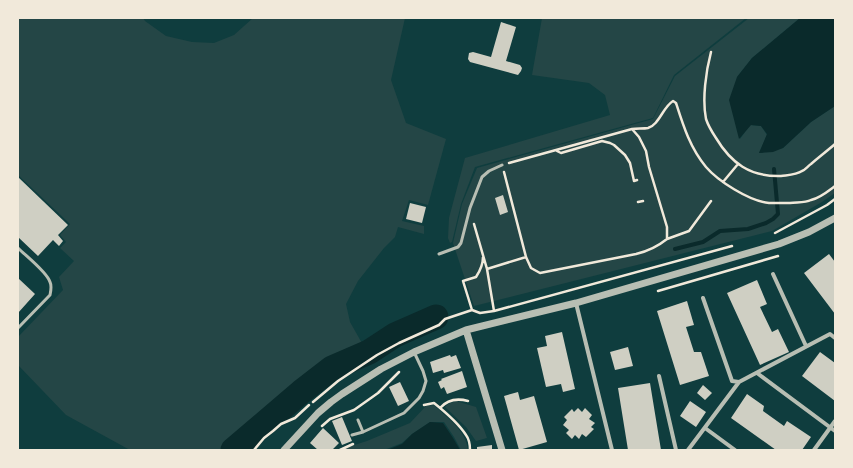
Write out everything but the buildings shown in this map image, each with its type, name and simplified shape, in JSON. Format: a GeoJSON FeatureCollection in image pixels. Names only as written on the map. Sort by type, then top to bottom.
{"type":"FeatureCollection","features":[{"type":"Feature","properties":{"kind":"street"},"geometry":{"type":"LineString","coordinates":[[284,450],[330,402],[381,369],[414,352],[466,330],[576,303],[779,244],[809,232],[835,218]]}},
{"type":"Feature","properties":{"kind":"street"},"geometry":{"type":"LineString","coordinates":[[773,274],[806,346]]}},
{"type":"Feature","properties":{"kind":"street"},"geometry":{"type":"LineString","coordinates":[[703,298],[732,381],[739,382]]}},
{"type":"Feature","properties":{"kind":"street"},"geometry":{"type":"LineString","coordinates":[[576,303],[612,450]]}},
{"type":"Feature","properties":{"kind":"street"},"geometry":{"type":"LineString","coordinates":[[466,330],[502,450]]}},
{"type":"Feature","properties":{"kind":"street"},"geometry":{"type":"LineString","coordinates":[[688,450],[739,382],[830,334],[835,338]]}},
{"type":"Feature","properties":{"kind":"street"},"geometry":{"type":"LineString","coordinates":[[757,373],[835,431]]}},
{"type":"Feature","properties":{"kind":"street"},"geometry":{"type":"LineString","coordinates":[[659,376],[676,450]]}},
{"type":"Feature","properties":{"kind":"street"},"geometry":{"type":"LineString","coordinates":[[814,450],[835,421]]}},
{"type":"Feature","properties":{"kind":"street"},"geometry":{"type":"LineString","coordinates":[[705,428],[735,450]]}},
{"type":"Feature","properties":{"kind":"lane"},"geometry":{"type":"LineString","coordinates":[[439,254],[458,247],[461,243],[470,208],[482,177],[489,170],[502,165]]}},
{"type":"Feature","properties":{"kind":"lane"},"geometry":{"type":"LineString","coordinates":[[18,248],[45,274],[51,283],[51,289],[50,295],[18,328]]}},
{"type":"Feature","properties":{"kind":"lane"},"geometry":{"type":"LineString","coordinates":[[352,435],[363,432],[404,413],[419,398],[426,381],[424,371],[414,352]]}},
{"type":"Feature","properties":{"kind":"lane"},"geometry":{"type":"LineString","coordinates":[[358,420],[363,432]]}},
{"type":"Feature","properties":{"kind":"path"},"geometry":{"type":"LineString","coordinates":[[711,52],[707,68],[705,101],[707,120],[723,150],[743,168],[773,176],[801,172],[835,144]]}},
{"type":"Feature","properties":{"kind":"path"},"geometry":{"type":"LineString","coordinates":[[711,201],[690,231],[667,239],[649,251],[540,273],[531,268],[526,257],[502,165],[632,129],[649,128],[658,120],[664,110],[673,101],[676,103],[682,123],[697,156],[706,168],[723,182],[742,193],[768,203],[810,201],[821,196],[835,186]]}},
{"type":"Feature","properties":{"kind":"path"},"geometry":{"type":"LineString","coordinates":[[632,129],[639,137],[646,151],[666,227],[667,239]]}},
{"type":"Feature","properties":{"kind":"path"},"geometry":{"type":"LineString","coordinates":[[557,150],[561,153],[602,141],[610,143],[625,156],[630,163],[634,181],[638,180]]}},
{"type":"Feature","properties":{"kind":"path"},"geometry":{"type":"LineString","coordinates":[[723,182],[738,164]]}},
{"type":"Feature","properties":{"kind":"path"},"geometry":{"type":"LineString","coordinates":[[774,234],[827,205],[835,199]]}},
{"type":"Feature","properties":{"kind":"path"},"geometry":{"type":"LineString","coordinates":[[638,202],[643,201]]}},
{"type":"Feature","properties":{"kind":"path"},"geometry":{"type":"LineString","coordinates":[[470,208],[487,269],[494,311]]}},
{"type":"Feature","properties":{"kind":"path"},"geometry":{"type":"LineString","coordinates":[[445,319],[472,310],[480,313],[494,311],[736,244]]}},
{"type":"Feature","properties":{"kind":"path"},"geometry":{"type":"LineString","coordinates":[[472,310],[463,281],[476,277],[482,266],[483,253]]}},
{"type":"Feature","properties":{"kind":"path"},"geometry":{"type":"LineString","coordinates":[[487,269],[526,257]]}},
{"type":"Feature","properties":{"kind":"path"},"geometry":{"type":"LineString","coordinates":[[318,430],[330,419],[354,410],[378,393],[399,372],[420,362]]}},
{"type":"Feature","properties":{"kind":"path"},"geometry":{"type":"LineString","coordinates":[[440,408],[444,403],[456,399],[461,399],[468,402]]}},
{"type":"Feature","properties":{"kind":"path"},"geometry":{"type":"LineString","coordinates":[[420,410],[425,404],[434,403],[466,435],[470,450]]}},
{"type":"Feature","properties":{"kind":"path"},"geometry":{"type":"LineString","coordinates":[[340,450],[354,444]]}},
{"type":"Feature","properties":{"kind":"shaded area"},"geometry":{"type":"Polygon","coordinates":[[[18,18],[143,18],[166,36],[192,42],[214,43],[234,35],[253,18],[405,18],[391,80],[406,123],[446,139],[428,205],[409,200],[402,221],[424,226],[424,234],[398,227],[395,237],[384,248],[358,281],[346,304],[350,322],[363,345],[327,362],[221,450],[130,450],[66,415],[18,365],[18,337],[63,290],[59,277],[74,261],[60,248],[66,242],[60,235],[70,224],[18,175],[18,18]]]}},
{"type":"Feature","properties":{"kind":"shaded area"},"geometry":{"type":"Polygon","coordinates":[[[542,18],[746,18],[674,75],[653,118],[475,167],[461,204],[452,242],[450,243],[448,238],[449,218],[465,158],[610,115],[605,95],[589,83],[532,75],[542,18]]]}},
{"type":"Feature","properties":{"kind":"shaded area"},"geometry":{"type":"Polygon","coordinates":[[[749,18],[800,18],[752,58],[737,77],[740,139],[750,125],[761,126],[767,135],[759,153],[783,148],[811,122],[835,106],[835,193],[772,231],[474,306],[453,243],[462,204],[477,168],[653,119],[675,76],[749,18]]]}},
{"type":"Feature","properties":{"kind":"shaded area"},"geometry":{"type":"Polygon","coordinates":[[[800,18],[835,18],[835,106],[811,122],[783,148],[773,152],[759,153],[767,134],[761,126],[751,125],[739,139],[729,100],[737,77],[752,58],[800,18]]]}},
{"type":"Feature","properties":{"kind":"shaded area"},"geometry":{"type":"Polygon","coordinates":[[[347,365],[350,367],[323,386],[299,408],[266,429],[248,450],[240,450],[304,394],[335,371],[347,365]]]}},
{"type":"Feature","properties":{"kind":"shaded area"},"geometry":{"type":"Polygon","coordinates":[[[456,401],[476,407],[487,438],[476,441],[466,427],[445,407],[456,401]]]}},
{"type":"Feature","properties":{"kind":"shaded area"},"geometry":{"type":"Polygon","coordinates":[[[434,405],[460,430],[464,436],[468,450],[461,450],[444,422],[430,422],[402,443],[384,450],[344,450],[348,447],[367,441],[410,423],[426,406],[434,405]]]}},
{"type":"Feature","properties":{"kind":"shaded area"},"geometry":{"type":"Polygon","coordinates":[[[430,422],[443,423],[460,450],[387,450],[402,444],[412,434],[430,422]]]}},
{"type":"Feature","properties":{"kind":"waterway"},"geometry":{"type":"LineString","coordinates":[[675,249],[703,242],[720,231],[748,229],[773,219],[778,214],[774,169]]}},
{"type":"Feature","properties":{"kind":"waterway"},"geometry":{"type":"LineString","coordinates":[[233,450],[301,392],[332,368],[369,352],[395,335],[436,317]]}}]}
